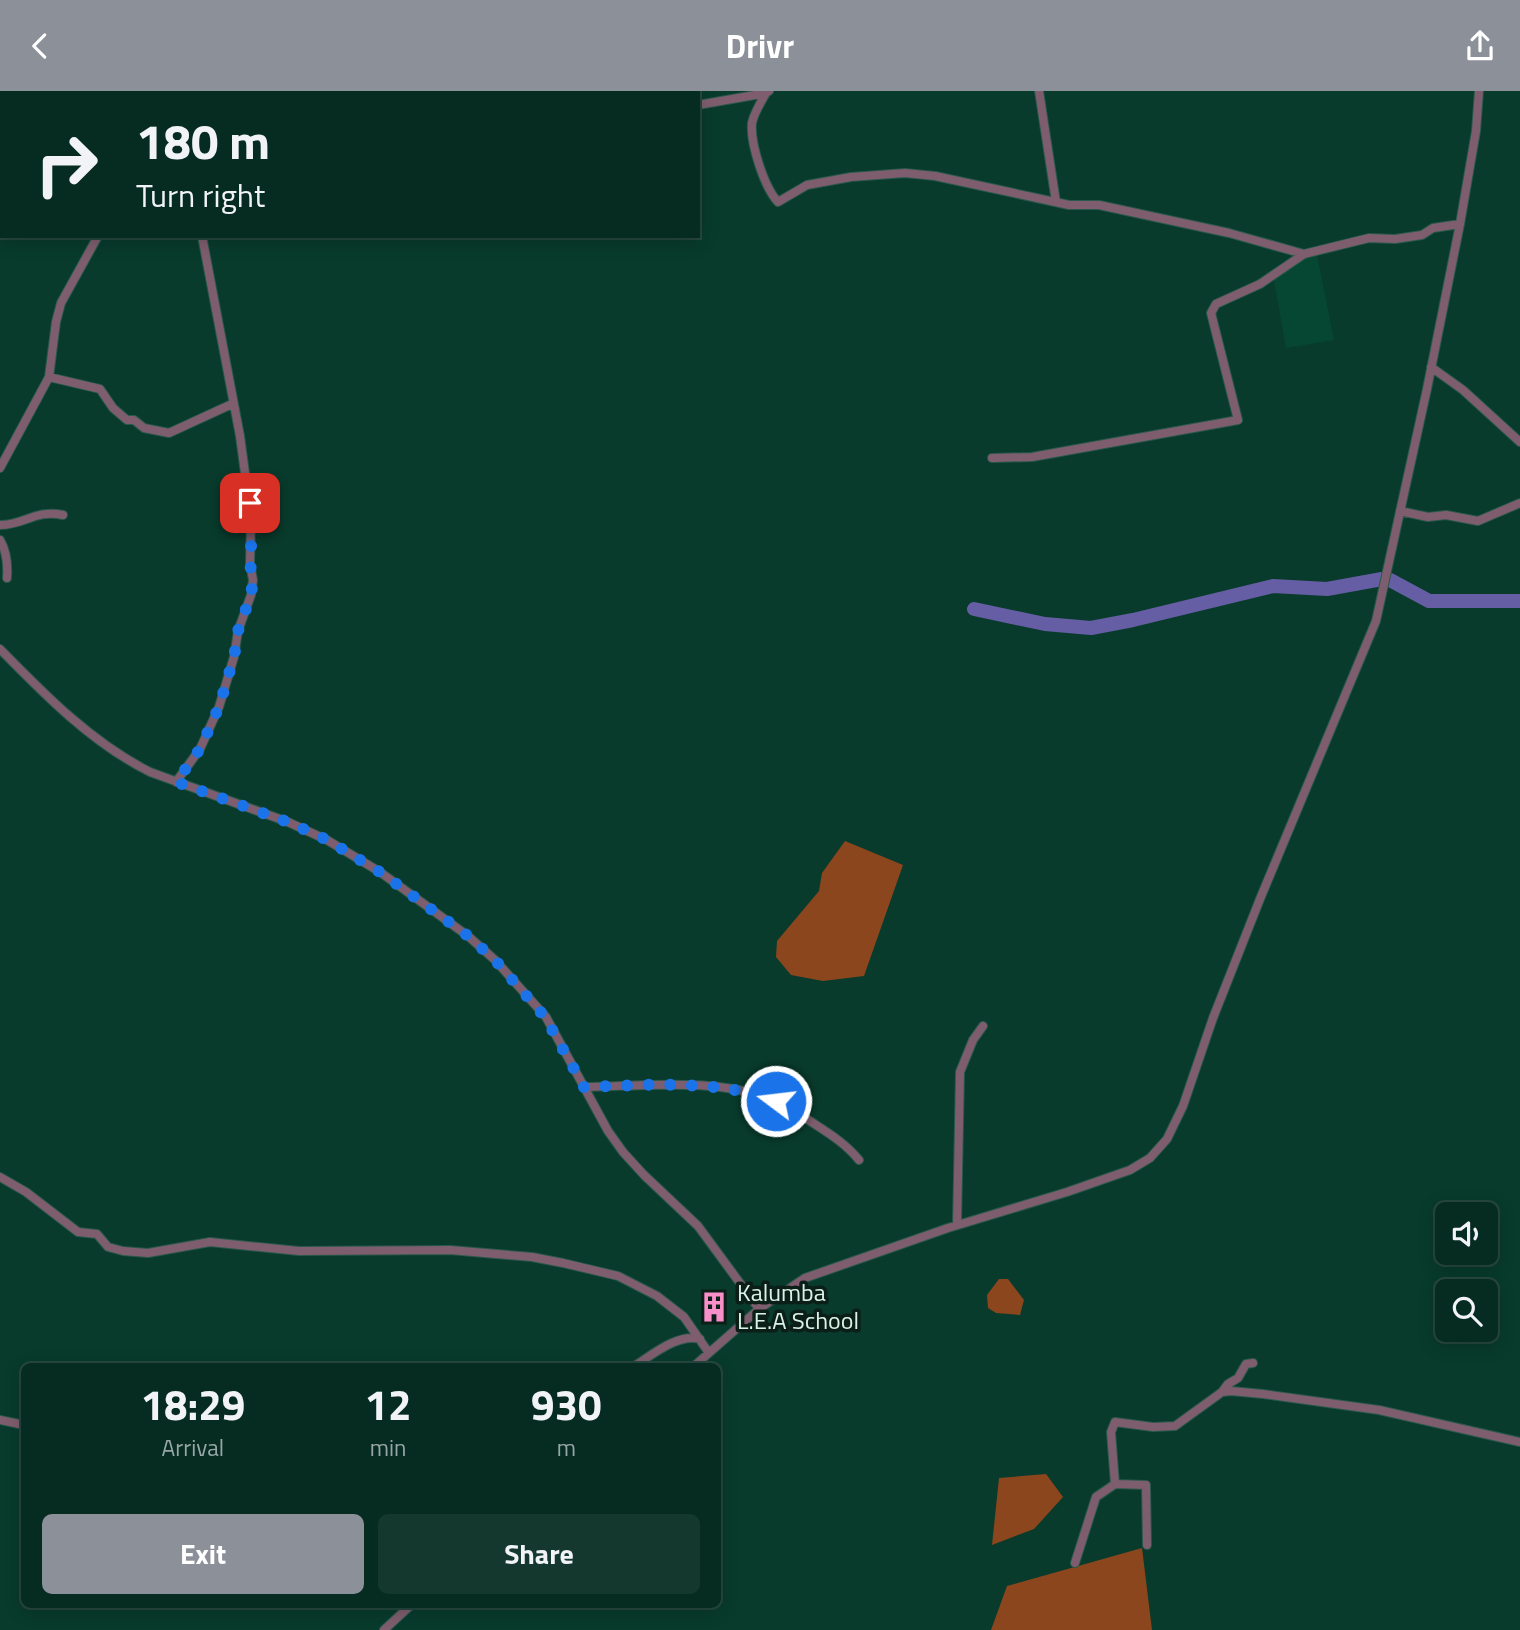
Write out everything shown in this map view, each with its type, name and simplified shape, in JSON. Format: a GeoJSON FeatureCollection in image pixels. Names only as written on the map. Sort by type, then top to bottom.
{"type":"FeatureCollection","features":[{"type":"Feature","properties":{"kind":"street"},"geometry":{"type":"LineString","coordinates":[[1039,91],[1056,202]]}},
{"type":"Feature","properties":{"kind":"street"},"geometry":{"type":"LineString","coordinates":[[698,1363],[758,1309],[815,1273],[1130,1170],[1150,1158],[1167,1139],[1183,1107],[1213,1018],[1260,899],[1323,745],[1368,645],[1383,595],[1460,224],[1476,131],[1479,91]]}},
{"type":"Feature","properties":{"kind":"street"},"geometry":{"type":"LineString","coordinates":[[767,92],[755,114],[752,128],[759,165],[772,197],[778,202],[807,185],[851,177],[905,173],[935,176],[1056,202],[1099,205],[1229,233],[1304,254]]}},
{"type":"Feature","properties":{"kind":"street"},"geometry":{"type":"LineString","coordinates":[[700,105],[767,92]]}},
{"type":"Feature","properties":{"kind":"street"},"geometry":{"type":"LineString","coordinates":[[992,458],[1032,457],[1238,420],[1211,313],[1212,307],[1270,278],[1304,254],[1368,238],[1395,239],[1422,235],[1433,228],[1460,224]]}},
{"type":"Feature","properties":{"kind":"street"},"geometry":{"type":"LineString","coordinates":[[0,468],[49,377],[61,303],[97,238]]}},
{"type":"Feature","properties":{"kind":"street"},"geometry":{"type":"LineString","coordinates":[[176,782],[200,749],[219,707],[253,580],[250,564],[250,503],[225,350],[202,238]]}},
{"type":"Feature","properties":{"kind":"street"},"geometry":{"type":"LineString","coordinates":[[1431,367],[1464,390],[1520,442]]}},
{"type":"Feature","properties":{"kind":"street"},"geometry":{"type":"LineString","coordinates":[[49,377],[100,389],[113,408],[127,420],[134,420],[144,428],[169,433],[232,404]]}},
{"type":"Feature","properties":{"kind":"street"},"geometry":{"type":"LineString","coordinates":[[1400,511],[1428,517],[1446,515],[1478,521],[1520,503]]}},
{"type":"Feature","properties":{"kind":"street"},"geometry":{"type":"LineString","coordinates":[[0,525],[8,525],[47,512],[63,515]]}},
{"type":"Feature","properties":{"kind":"street"},"geometry":{"type":"LineString","coordinates":[[0,540],[8,565],[7,578]]}},
{"type":"Feature","properties":{"kind":"street"},"geometry":{"type":"LineString","coordinates":[[0,649],[66,716],[131,762],[176,782],[288,822],[327,840],[380,872],[468,936],[495,960],[545,1017],[608,1131],[623,1152],[698,1226],[758,1309]]}},
{"type":"Feature","properties":{"kind":"street"},"geometry":{"type":"LineString","coordinates":[[957,1225],[960,1072],[973,1040],[983,1025]]}},
{"type":"Feature","properties":{"kind":"street"},"geometry":{"type":"LineString","coordinates":[[584,1087],[691,1086],[755,1094],[786,1107],[828,1132],[847,1146],[859,1160]]}},
{"type":"Feature","properties":{"kind":"street"},"geometry":{"type":"LineString","coordinates":[[0,1177],[26,1192],[78,1232],[97,1234],[108,1247],[123,1251],[148,1252],[210,1242],[299,1251],[450,1250],[532,1257],[618,1276],[638,1285],[684,1318],[709,1353]]}},
{"type":"Feature","properties":{"kind":"street"},"geometry":{"type":"LineString","coordinates":[[639,1363],[680,1339],[700,1339]]}},
{"type":"Feature","properties":{"kind":"street"},"geometry":{"type":"LineString","coordinates":[[1115,1484],[1111,1432],[1115,1422],[1153,1427],[1175,1426],[1222,1392],[1238,1378],[1246,1364],[1252,1363]]}},
{"type":"Feature","properties":{"kind":"street"},"geometry":{"type":"LineString","coordinates":[[1222,1392],[1263,1394],[1379,1410],[1520,1442]]}},
{"type":"Feature","properties":{"kind":"street"},"geometry":{"type":"LineString","coordinates":[[0,1420],[21,1424]]}},
{"type":"Feature","properties":{"kind":"street"},"geometry":{"type":"LineString","coordinates":[[1074,1563],[1096,1497],[1115,1484],[1146,1485],[1147,1545]]}},
{"type":"Feature","properties":{"kind":"street"},"geometry":{"type":"LineString","coordinates":[[384,1630],[408,1608]]}},
{"type":"Feature","properties":{"kind":"shaded area"},"geometry":{"type":"Polygon","coordinates":[[[1317,255],[1334,340],[1286,348],[1274,280],[1301,259],[1317,255]]]}},
{"type":"Feature","properties":{"kind":"shaded area"},"geometry":{"type":"Polygon","coordinates":[[[845,841],[903,865],[864,976],[823,981],[791,975],[776,957],[777,941],[819,891],[822,873],[845,841]]]}},
{"type":"Feature","properties":{"kind":"shaded area"},"geometry":{"type":"Polygon","coordinates":[[[999,1279],[1008,1279],[1024,1300],[1020,1315],[996,1313],[988,1308],[987,1295],[999,1279]]]}},
{"type":"Feature","properties":{"kind":"shaded area"},"geometry":{"type":"Polygon","coordinates":[[[1046,1474],[1063,1497],[1034,1529],[992,1545],[999,1478],[1046,1474]]]}},
{"type":"Feature","properties":{"kind":"shaded area"},"geometry":{"type":"Polygon","coordinates":[[[1142,1548],[1152,1630],[991,1630],[1007,1586],[1142,1548]]]}},
{"type":"Feature","properties":{"kind":"waterway"},"geometry":{"type":"LineString","coordinates":[[974,609],[1045,624],[1091,628],[1273,586],[1327,589],[1382,579]]}},
{"type":"Feature","properties":{"kind":"waterway"},"geometry":{"type":"LineString","coordinates":[[1390,580],[1429,601],[1520,601]]}},
{"type":"Feature","properties":{"kind":"place","name":"Kalumba L.E.A School"},"geometry":{"type":"Point","coordinates":[714,1307]}},
{"type":"Feature","properties":{"kind":"route"},"geometry":{"type":"LineString","coordinates":[[250,503],[250,564],[253,580],[251,595],[238,631],[234,657],[219,707],[200,749],[185,766],[176,782],[288,822],[327,840],[380,872],[468,936],[529,996],[545,1017],[584,1087],[691,1086],[755,1094],[776,1101]]}}]}
